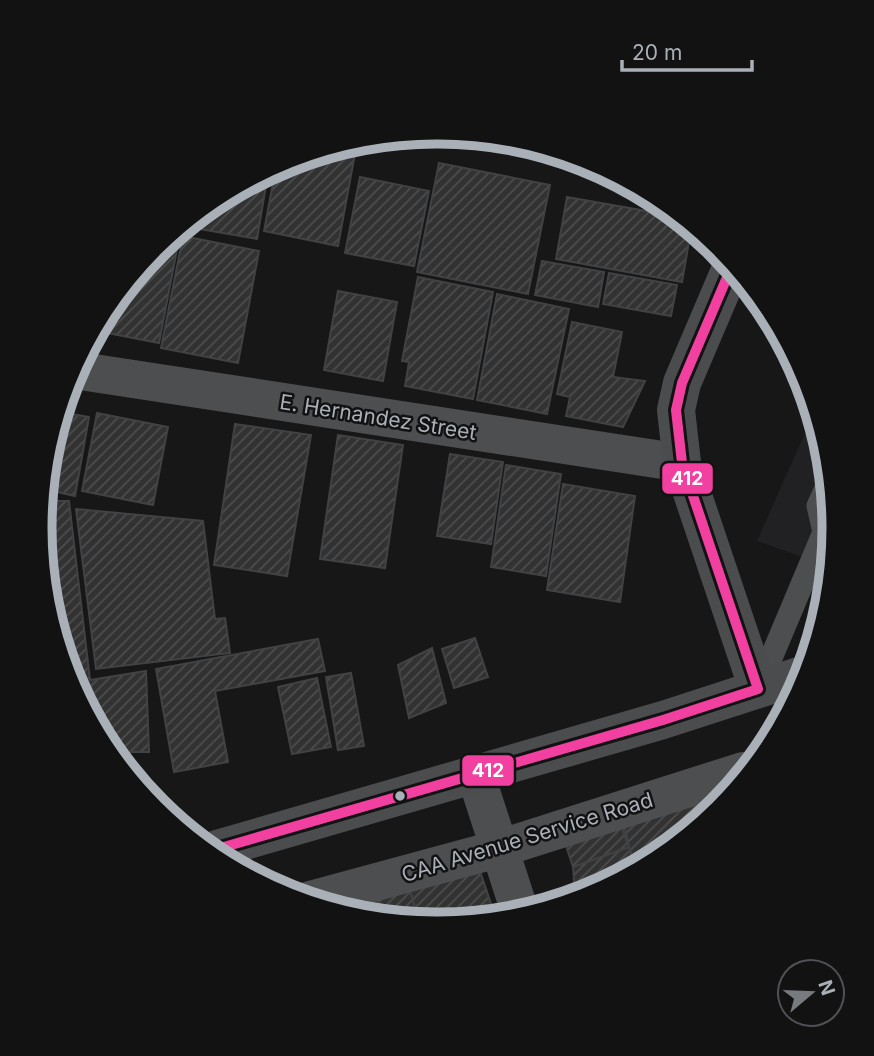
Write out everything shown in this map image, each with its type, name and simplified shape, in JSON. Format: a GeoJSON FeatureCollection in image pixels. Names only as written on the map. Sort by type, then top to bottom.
{"type":"FeatureCollection","features":[{"type":"Feature","properties":{"kind":"main road"},"geometry":{"type":"LineString","coordinates":[[728,276],[676,410],[682,463],[758,689]]}},
{"type":"Feature","properties":{"kind":"main road"},"geometry":{"type":"LineString","coordinates":[[222,847],[663,720],[790,679]]}},
{"type":"Feature","properties":{"kind":"street","name":"E. Hernandez Street"},"geometry":{"type":"LineString","coordinates":[[86,372],[682,463]]}},
{"type":"Feature","properties":{"kind":"street"},"geometry":{"type":"LineString","coordinates":[[475,773],[517,904]]}},
{"type":"Feature","properties":{"kind":"street","name":"CAA Avenue Service Road"},"geometry":{"type":"LineString","coordinates":[[326,896],[498,849],[732,775]]}},
{"type":"Feature","properties":{"kind":"lane"},"geometry":{"type":"LineString","coordinates":[[758,689],[821,543]]}},
{"type":"Feature","properties":{"kind":"shaded area"},"geometry":{"type":"Polygon","coordinates":[[[808,427],[821,503],[820,563],[757,541],[808,427]]]}},
{"type":"Feature","properties":{"kind":"building"},"geometry":{"type":"Polygon","coordinates":[[[355,153],[338,246],[264,231],[274,180],[313,164],[355,153]]]}},
{"type":"Feature","properties":{"kind":"building"},"geometry":{"type":"Polygon","coordinates":[[[439,163],[550,185],[528,294],[417,272],[439,163]]]}},
{"type":"Feature","properties":{"kind":"building"},"geometry":{"type":"Polygon","coordinates":[[[360,177],[429,191],[414,266],[345,253],[360,177]]]}},
{"type":"Feature","properties":{"kind":"building"},"geometry":{"type":"Polygon","coordinates":[[[266,183],[257,239],[196,228],[223,208],[266,183]]]}},
{"type":"Feature","properties":{"kind":"building"},"geometry":{"type":"Polygon","coordinates":[[[567,197],[658,213],[690,238],[682,282],[556,259],[567,197]]]}},
{"type":"Feature","properties":{"kind":"building"},"geometry":{"type":"Polygon","coordinates":[[[186,237],[259,251],[238,363],[161,348],[182,240],[186,237]]]}},
{"type":"Feature","properties":{"kind":"building"},"geometry":{"type":"Polygon","coordinates":[[[178,244],[159,343],[107,333],[132,294],[178,244]]]}},
{"type":"Feature","properties":{"kind":"building"},"geometry":{"type":"Polygon","coordinates":[[[542,261],[604,272],[598,307],[535,295],[542,261]]]}},
{"type":"Feature","properties":{"kind":"building"},"geometry":{"type":"Polygon","coordinates":[[[609,273],[677,285],[671,316],[603,304],[609,273]]]}},
{"type":"Feature","properties":{"kind":"building"},"geometry":{"type":"Polygon","coordinates":[[[418,277],[493,292],[473,399],[405,386],[409,362],[402,361],[418,277]]]}},
{"type":"Feature","properties":{"kind":"building"},"geometry":{"type":"Polygon","coordinates":[[[338,291],[397,302],[383,381],[324,370],[338,291]]]}},
{"type":"Feature","properties":{"kind":"building"},"geometry":{"type":"Polygon","coordinates":[[[497,294],[569,309],[547,414],[477,400],[497,294]]]}},
{"type":"Feature","properties":{"kind":"building"},"geometry":{"type":"Polygon","coordinates":[[[572,322],[622,332],[613,377],[645,381],[623,427],[566,416],[570,397],[557,394],[572,322]]]}},
{"type":"Feature","properties":{"kind":"building"},"geometry":{"type":"Polygon","coordinates":[[[75,400],[72,414],[89,417],[75,496],[54,491],[60,453],[75,400]]]}},
{"type":"Feature","properties":{"kind":"building"},"geometry":{"type":"Polygon","coordinates":[[[97,413],[168,427],[153,505],[82,491],[97,413]]]}},
{"type":"Feature","properties":{"kind":"building"},"geometry":{"type":"Polygon","coordinates":[[[235,424],[311,435],[287,576],[214,565],[235,424]]]}},
{"type":"Feature","properties":{"kind":"building"},"geometry":{"type":"Polygon","coordinates":[[[338,435],[403,445],[385,568],[320,559],[338,435]]]}},
{"type":"Feature","properties":{"kind":"building"},"geometry":{"type":"Polygon","coordinates":[[[450,454],[503,462],[491,544],[437,536],[450,454]]]}},
{"type":"Feature","properties":{"kind":"building"},"geometry":{"type":"Polygon","coordinates":[[[506,465],[561,474],[546,576],[491,567],[506,465]]]}},
{"type":"Feature","properties":{"kind":"building"},"geometry":{"type":"Polygon","coordinates":[[[563,484],[635,496],[620,602],[547,590],[563,484]]]}},
{"type":"Feature","properties":{"kind":"building"},"geometry":{"type":"Polygon","coordinates":[[[53,501],[69,501],[90,680],[146,671],[149,752],[124,752],[92,698],[73,652],[56,578],[52,528],[53,501]]]}},
{"type":"Feature","properties":{"kind":"building"},"geometry":{"type":"Polygon","coordinates":[[[76,509],[203,521],[215,619],[225,618],[230,653],[96,669],[76,509]]]}},
{"type":"Feature","properties":{"kind":"building"},"geometry":{"type":"Polygon","coordinates":[[[475,638],[488,677],[454,688],[442,649],[475,638]]]}},
{"type":"Feature","properties":{"kind":"building"},"geometry":{"type":"Polygon","coordinates":[[[318,639],[325,671],[215,691],[228,762],[174,772],[156,669],[318,639]]]}},
{"type":"Feature","properties":{"kind":"building"},"geometry":{"type":"Polygon","coordinates":[[[432,648],[446,703],[409,718],[398,665],[432,648]]]}},
{"type":"Feature","properties":{"kind":"building"},"geometry":{"type":"Polygon","coordinates":[[[351,673],[364,746],[338,750],[326,677],[351,673]]]}},
{"type":"Feature","properties":{"kind":"building"},"geometry":{"type":"Polygon","coordinates":[[[317,678],[331,747],[292,754],[278,687],[317,678]]]}},
{"type":"Feature","properties":{"kind":"building"},"geometry":{"type":"Polygon","coordinates":[[[717,791],[691,817],[633,859],[622,828],[717,791]]]}},
{"type":"Feature","properties":{"kind":"building"},"geometry":{"type":"Polygon","coordinates":[[[623,818],[629,847],[573,867],[563,837],[623,818]]]}},
{"type":"Feature","properties":{"kind":"building"},"geometry":{"type":"Polygon","coordinates":[[[629,847],[633,859],[574,887],[573,867],[629,847]]]}},
{"type":"Feature","properties":{"kind":"building"},"geometry":{"type":"Polygon","coordinates":[[[478,865],[492,908],[462,912],[416,912],[408,884],[478,865]]]}},
{"type":"Feature","properties":{"kind":"building"},"geometry":{"type":"Polygon","coordinates":[[[408,884],[416,912],[387,909],[353,903],[408,884]]]}},
{"type":"Feature","properties":{"kind":"transit line","name":"412"},"geometry":{"type":"LineString","coordinates":[[728,276],[682,383],[676,410],[682,463],[758,689]]}},
{"type":"Feature","properties":{"kind":"transit line","name":"412"},"geometry":{"type":"LineString","coordinates":[[222,847],[663,720],[758,689]]}}]}
